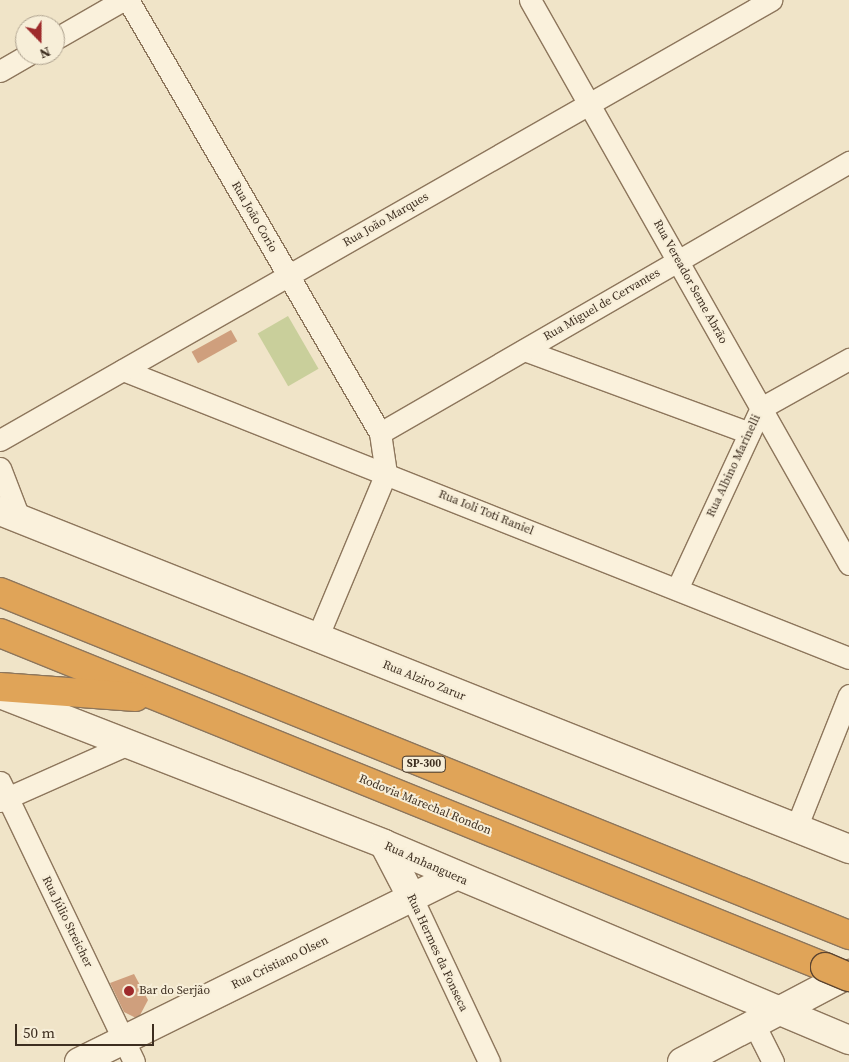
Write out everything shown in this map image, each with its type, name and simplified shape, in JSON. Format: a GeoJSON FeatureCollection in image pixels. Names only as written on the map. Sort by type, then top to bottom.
{"type":"FeatureCollection","features":[{"type":"Feature","properties":{"kind":"highway","name":"SP-300"},"geometry":{"type":"LineString","coordinates":[[0,592],[849,935]]}},
{"type":"Feature","properties":{"kind":"highway","name":"Rodovia Marechal Rondon"},"geometry":{"type":"LineString","coordinates":[[0,633],[841,973]]}},
{"type":"Feature","properties":{"kind":"highway"},"geometry":{"type":"LineString","coordinates":[[0,687],[176,704]]}},
{"type":"Feature","properties":{"kind":"street"},"geometry":{"type":"LineString","coordinates":[[65,33],[123,0]]}},
{"type":"Feature","properties":{"kind":"street","name":"Rua João Corio"},"geometry":{"type":"LineString","coordinates":[[128,0],[380,433]]}},
{"type":"Feature","properties":{"kind":"street","name":"Rua Vereador Seme Abrão"},"geometry":{"type":"LineString","coordinates":[[530,0],[849,564]]}},
{"type":"Feature","properties":{"kind":"street","name":"Rua João Marques"},"geometry":{"type":"LineString","coordinates":[[0,440],[771,0]]}},
{"type":"Feature","properties":{"kind":"street"},"geometry":{"type":"LineString","coordinates":[[0,71],[15,62]]}},
{"type":"Feature","properties":{"kind":"street","name":"Rua Miguel de Cervantes"},"geometry":{"type":"LineString","coordinates":[[380,433],[849,162]]}},
{"type":"Feature","properties":{"kind":"street"},"geometry":{"type":"LineString","coordinates":[[524,350],[749,434]]}},
{"type":"Feature","properties":{"kind":"street","name":"Rua Albino Marinelli"},"geometry":{"type":"LineString","coordinates":[[677,589],[761,408],[849,359]]}},
{"type":"Feature","properties":{"kind":"street","name":"Rua Ioli Toti Raniel"},"geometry":{"type":"LineString","coordinates":[[123,370],[849,658]]}},
{"type":"Feature","properties":{"kind":"street"},"geometry":{"type":"LineString","coordinates":[[317,638],[386,473],[380,433]]}},
{"type":"Feature","properties":{"kind":"street"},"geometry":{"type":"LineString","coordinates":[[0,468],[10,516]]}},
{"type":"Feature","properties":{"kind":"street","name":"Rua Alziro Zarur"},"geometry":{"type":"LineString","coordinates":[[10,516],[849,849]]}},
{"type":"Feature","properties":{"kind":"street","name":"Rua Anhanguera"},"geometry":{"type":"LineString","coordinates":[[0,694],[384,844],[453,877],[849,1040]]}},
{"type":"Feature","properties":{"kind":"street"},"geometry":{"type":"LineString","coordinates":[[796,828],[849,695]]}},
{"type":"Feature","properties":{"kind":"street"},"geometry":{"type":"LineString","coordinates":[[2,794],[128,744]]}},
{"type":"Feature","properties":{"kind":"street","name":"Rua Júlio Streicher"},"geometry":{"type":"LineString","coordinates":[[2,794],[129,1051]]}},
{"type":"Feature","properties":{"kind":"street","name":"Rua Hermes da Fonseca"},"geometry":{"type":"LineString","coordinates":[[384,844],[412,898],[489,1062]]}},
{"type":"Feature","properties":{"kind":"street","name":"Rua Cristiano Olsen"},"geometry":{"type":"LineString","coordinates":[[79,1062],[129,1051],[453,877]]}},
{"type":"Feature","properties":{"kind":"street"},"geometry":{"type":"LineString","coordinates":[[682,1062],[782,1013],[841,973]]}},
{"type":"Feature","properties":{"kind":"street"},"geometry":{"type":"LineString","coordinates":[[755,1026],[774,1062]]}},
{"type":"Feature","properties":{"kind":"green space"},"geometry":{"type":"Polygon","coordinates":[[[288,316],[318,369],[288,386],[258,334],[288,316]]]}},
{"type":"Feature","properties":{"kind":"building"},"geometry":{"type":"Polygon","coordinates":[[[231,330],[237,341],[198,363],[192,352],[231,330]]]}},
{"type":"Feature","properties":{"kind":"building","name":"Bar do Serjão"},"geometry":{"type":"Polygon","coordinates":[[[134,974],[148,1000],[138,1019],[124,1012],[110,983],[134,974]]]}},
{"type":"Feature","properties":{"kind":"place","name":"Bar do Serjão"},"geometry":{"type":"Point","coordinates":[129,991]}}]}
